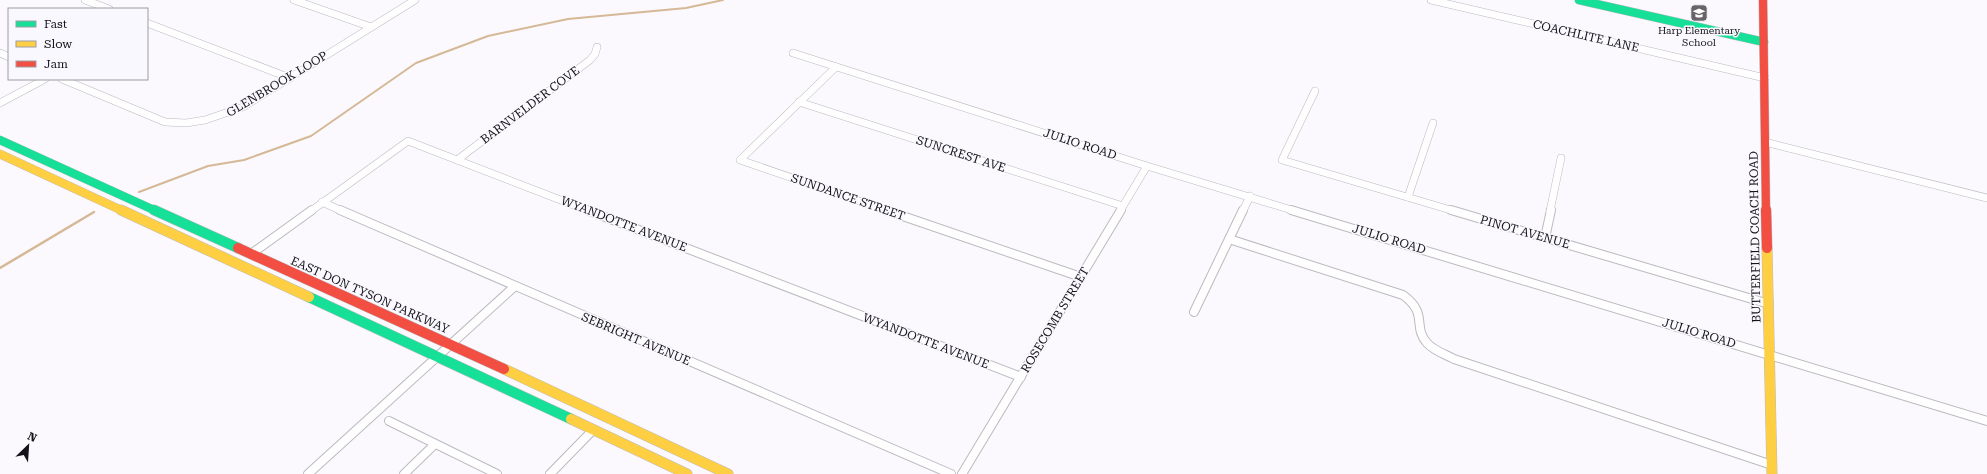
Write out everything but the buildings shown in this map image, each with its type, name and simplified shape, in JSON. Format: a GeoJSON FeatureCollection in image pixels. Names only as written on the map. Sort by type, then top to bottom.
{"type":"FeatureCollection","features":[{"type":"Feature","properties":{"kind":"main road"},"geometry":{"type":"LineString","coordinates":[[1579,0],[1764,42]]}},
{"type":"Feature","properties":{"kind":"main road","name":"BUTTERFIELD COACH ROAD"},"geometry":{"type":"LineString","coordinates":[[1763,0],[1765,78],[1764,142],[1772,469]]}},
{"type":"Feature","properties":{"kind":"main road","name":"EAST DON TYSON PARKWAY"},"geometry":{"type":"LineString","coordinates":[[0,140],[450,344],[725,473]]}},
{"type":"Feature","properties":{"kind":"main road"},"geometry":{"type":"LineString","coordinates":[[0,154],[437,356],[687,474]]}},
{"type":"Feature","properties":{"kind":"street"},"geometry":{"type":"LineString","coordinates":[[86,0],[106,8]]}},
{"type":"Feature","properties":{"kind":"street"},"geometry":{"type":"LineString","coordinates":[[294,0],[371,27]]}},
{"type":"Feature","properties":{"kind":"street","name":"GLENBROOK LOOP"},"geometry":{"type":"LineString","coordinates":[[64,80],[165,122],[183,124],[203,122],[224,116],[243,107],[415,0]]}},
{"type":"Feature","properties":{"kind":"street","name":"COACHLITE LANE"},"geometry":{"type":"LineString","coordinates":[[1431,0],[1765,78]]}},
{"type":"Feature","properties":{"kind":"street"},"geometry":{"type":"LineString","coordinates":[[148,24],[290,78]]}},
{"type":"Feature","properties":{"kind":"street","name":"BARNVELDER COVE"},"geometry":{"type":"LineString","coordinates":[[457,160],[590,60],[595,54],[597,47]]}},
{"type":"Feature","properties":{"kind":"street","name":"JULIO ROAD"},"geometry":{"type":"LineString","coordinates":[[793,54],[1147,166],[1250,196],[1987,421]]}},
{"type":"Feature","properties":{"kind":"street","name":"SUNDANCE STREET"},"geometry":{"type":"LineString","coordinates":[[836,67],[740,160],[1081,277]]}},
{"type":"Feature","properties":{"kind":"street"},"geometry":{"type":"LineString","coordinates":[[0,103],[43,80]]}},
{"type":"Feature","properties":{"kind":"street","name":"PINOT AVENUE"},"geometry":{"type":"LineString","coordinates":[[1315,91],[1282,160],[1769,304]]}},
{"type":"Feature","properties":{"kind":"street","name":"SUNCREST AVE"},"geometry":{"type":"LineString","coordinates":[[799,102],[1123,206]]}},
{"type":"Feature","properties":{"kind":"street"},"geometry":{"type":"LineString","coordinates":[[1408,197],[1433,123]]}},
{"type":"Feature","properties":{"kind":"street","name":"WYANDOTTE AVENUE"},"geometry":{"type":"LineString","coordinates":[[250,254],[408,141],[1021,377]]}},
{"type":"Feature","properties":{"kind":"street"},"geometry":{"type":"LineString","coordinates":[[1764,142],[1987,198]]}},
{"type":"Feature","properties":{"kind":"street"},"geometry":{"type":"LineString","coordinates":[[1545,238],[1561,158]]}},
{"type":"Feature","properties":{"kind":"street","name":"ROSECOMB STREET"},"geometry":{"type":"LineString","coordinates":[[962,474],[1147,166]]}},
{"type":"Feature","properties":{"kind":"street"},"geometry":{"type":"LineString","coordinates":[[1194,312],[1250,196]]}},
{"type":"Feature","properties":{"kind":"street","name":"SEBRIGHT AVENUE"},"geometry":{"type":"LineString","coordinates":[[322,202],[951,474]]}},
{"type":"Feature","properties":{"kind":"street"},"geometry":{"type":"LineString","coordinates":[[1229,239],[1403,295],[1413,301],[1420,311],[1421,329],[1425,341],[1434,348],[1454,359],[1772,469]]}},
{"type":"Feature","properties":{"kind":"street"},"geometry":{"type":"LineString","coordinates":[[308,474],[515,286]]}},
{"type":"Feature","properties":{"kind":"street"},"geometry":{"type":"LineString","coordinates":[[389,421],[497,474]]}},
{"type":"Feature","properties":{"kind":"street"},"geometry":{"type":"LineString","coordinates":[[550,474],[593,430]]}},
{"type":"Feature","properties":{"kind":"street"},"geometry":{"type":"LineString","coordinates":[[404,474],[435,444]]}},
{"type":"Feature","properties":{"kind":"waterway"},"geometry":{"type":"LineString","coordinates":[[139,192],[208,166],[244,160],[311,136],[416,63],[488,36],[568,19],[686,8],[723,0]]}},
{"type":"Feature","properties":{"kind":"waterway"},"geometry":{"type":"LineString","coordinates":[[0,268],[94,212]]}},
{"type":"Feature","properties":{"kind":"traffic: fast"},"geometry":{"type":"LineString","coordinates":[[1579,0],[1764,42]]}},
{"type":"Feature","properties":{"kind":"traffic: fast"},"geometry":{"type":"LineString","coordinates":[[0,140],[238,248]]}},
{"type":"Feature","properties":{"kind":"traffic: fast"},"geometry":{"type":"LineString","coordinates":[[309,297],[571,419]]}},
{"type":"Feature","properties":{"kind":"traffic: slow"},"geometry":{"type":"LineString","coordinates":[[0,154],[309,297]]}},
{"type":"Feature","properties":{"kind":"traffic: slow"},"geometry":{"type":"LineString","coordinates":[[1767,248],[1772,474]]}},
{"type":"Feature","properties":{"kind":"traffic: slow"},"geometry":{"type":"LineString","coordinates":[[504,369],[728,474]]}},
{"type":"Feature","properties":{"kind":"traffic: slow"},"geometry":{"type":"LineString","coordinates":[[571,419],[687,474]]}},
{"type":"Feature","properties":{"kind":"traffic: jam"},"geometry":{"type":"LineString","coordinates":[[1763,0],[1767,248]]}},
{"type":"Feature","properties":{"kind":"traffic: jam"},"geometry":{"type":"LineString","coordinates":[[238,248],[504,369]]}},
{"type":"Feature","properties":{"kind":"place","name":"Harp Elementary School"},"geometry":{"type":"Point","coordinates":[1699,13]}}]}
